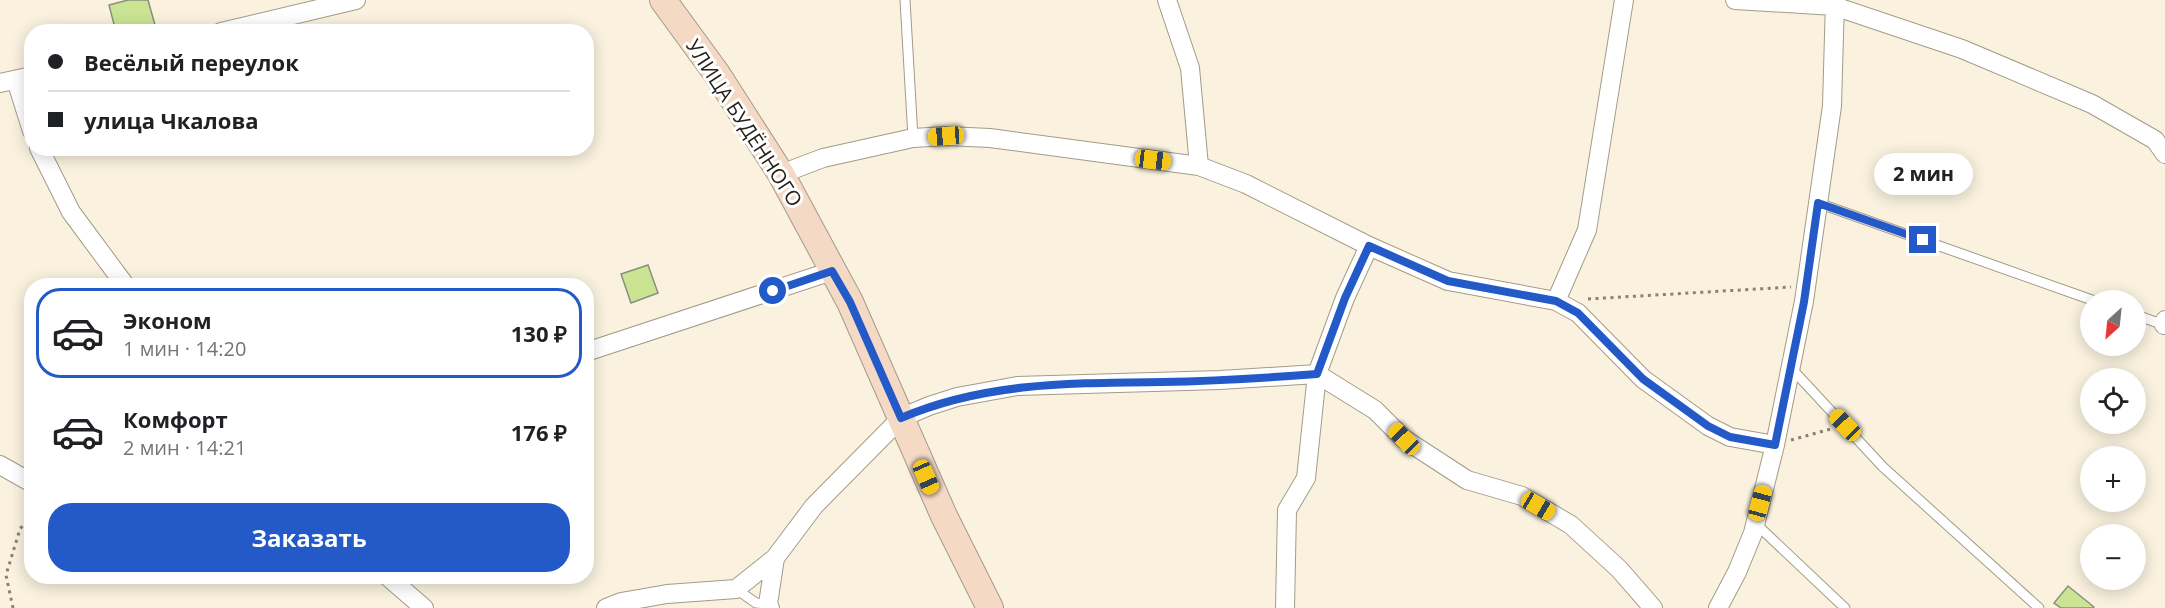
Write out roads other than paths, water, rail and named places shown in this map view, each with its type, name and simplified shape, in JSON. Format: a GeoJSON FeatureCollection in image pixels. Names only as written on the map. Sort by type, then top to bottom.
{"type":"FeatureCollection","features":[{"type":"Feature","properties":{"kind":"main road","name":"УЛИЦА БУДЁННОГО"},"geometry":{"type":"LineString","coordinates":[[663,0],[717,74],[781,174],[850,302],[944,516],[990,608]]}},
{"type":"Feature","properties":{"kind":"street"},"geometry":{"type":"LineString","coordinates":[[254,24],[356,0]]}},
{"type":"Feature","properties":{"kind":"street"},"geometry":{"type":"LineString","coordinates":[[1167,0],[1190,68],[1199,166]]}},
{"type":"Feature","properties":{"kind":"street"},"geometry":{"type":"LineString","coordinates":[[1556,301],[1587,230],[1624,0]]}},
{"type":"Feature","properties":{"kind":"street"},"geometry":{"type":"LineString","coordinates":[[1735,0],[1835,3],[1962,49],[2092,104],[2155,140],[2165,154]]}},
{"type":"Feature","properties":{"kind":"street"},"geometry":{"type":"LineString","coordinates":[[1718,608],[1737,572],[1755,523],[1775,445],[1806,286],[1832,106],[1835,3]]}},
{"type":"Feature","properties":{"kind":"street"},"geometry":{"type":"LineString","coordinates":[[16,79],[24,105]]}},
{"type":"Feature","properties":{"kind":"street"},"geometry":{"type":"LineString","coordinates":[[781,174],[823,159],[913,138],[990,138],[1199,166],[1246,184],[1369,246],[1448,281],[1556,301],[1578,313],[1643,379],[1708,426],[1730,437],[1775,445]]}},
{"type":"Feature","properties":{"kind":"street"},"geometry":{"type":"LineString","coordinates":[[43,156],[71,212],[120,278]]}},
{"type":"Feature","properties":{"kind":"street"},"geometry":{"type":"LineString","coordinates":[[1285,608],[1287,510],[1306,478],[1317,374],[1345,298],[1369,246]]}},
{"type":"Feature","properties":{"kind":"street"},"geometry":{"type":"LineString","coordinates":[[594,349],[832,271]]}},
{"type":"Feature","properties":{"kind":"street"},"geometry":{"type":"LineString","coordinates":[[606,608],[621,602],[667,594],[736,589],[775,558],[814,506],[901,418],[957,397],[1017,386],[1220,380],[1317,374],[1375,410],[1404,439],[1467,480],[1522,496],[1571,525],[1619,569],[1653,608]]}},
{"type":"Feature","properties":{"kind":"street"},"geometry":{"type":"LineString","coordinates":[[0,465],[24,479]]}},
{"type":"Feature","properties":{"kind":"street"},"geometry":{"type":"LineString","coordinates":[[769,606],[775,558]]}},
{"type":"Feature","properties":{"kind":"street"},"geometry":{"type":"LineString","coordinates":[[396,584],[424,608]]}},
{"type":"Feature","properties":{"kind":"lane"},"geometry":{"type":"LineString","coordinates":[[905,0],[913,138]]}},
{"type":"Feature","properties":{"kind":"lane"},"geometry":{"type":"LineString","coordinates":[[1818,203],[2080,296]]}},
{"type":"Feature","properties":{"kind":"lane"},"geometry":{"type":"LineString","coordinates":[[2146,318],[2164,323]]}},
{"type":"Feature","properties":{"kind":"lane"},"geometry":{"type":"LineString","coordinates":[[1790,367],[1883,467],[2039,608]]}},
{"type":"Feature","properties":{"kind":"lane"},"geometry":{"type":"LineString","coordinates":[[1755,523],[1845,608]]}},
{"type":"Feature","properties":{"kind":"lane"},"geometry":{"type":"LineString","coordinates":[[736,589],[756,603],[769,606]]}}]}
